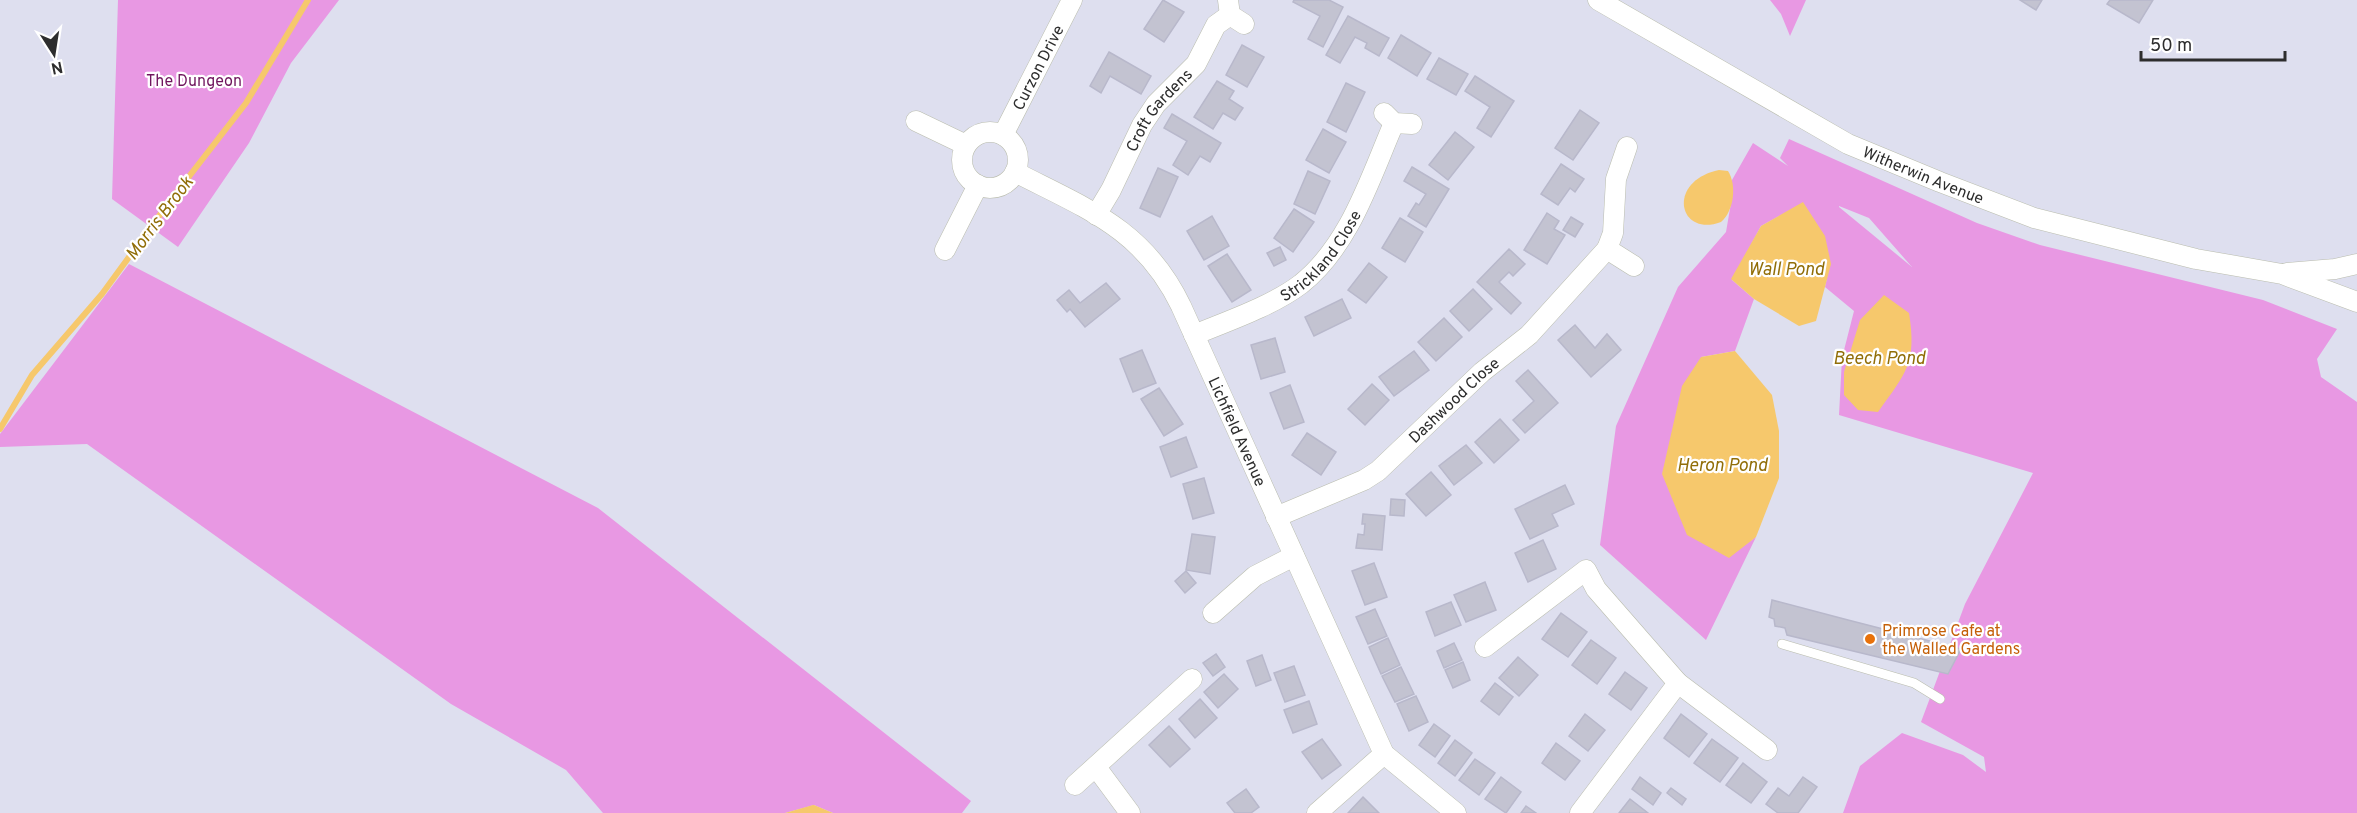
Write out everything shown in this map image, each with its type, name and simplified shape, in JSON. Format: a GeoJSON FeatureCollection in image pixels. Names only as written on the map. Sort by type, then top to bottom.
{"type":"FeatureCollection","features":[{"type":"Feature","properties":{"kind":"street","name":"Curzon Drive"},"geometry":{"type":"LineString","coordinates":[[1004,135],[1072,0]]}},
{"type":"Feature","properties":{"kind":"street","name":"Witherwin Avenue"},"geometry":{"type":"LineString","coordinates":[[1598,0],[1848,144],[1940,182],[2034,218],[2186,257],[2282,274],[2357,302]]}},
{"type":"Feature","properties":{"kind":"street","name":"Croft Gardens"},"geometry":{"type":"LineString","coordinates":[[1096,215],[1111,190],[1142,125],[1156,104],[1196,64],[1216,25],[1234,13]]}},
{"type":"Feature","properties":{"kind":"street","name":"Strickland Close"},"geometry":{"type":"LineString","coordinates":[[1194,335],[1283,296],[1318,269],[1334,251],[1397,120]]}},
{"type":"Feature","properties":{"kind":"street"},"geometry":{"type":"LineString","coordinates":[[916,121],[966,145]]}},
{"type":"Feature","properties":{"kind":"street"},"geometry":{"type":"LineString","coordinates":[[987,132],[1004,135],[1015,147],[1018,164],[1016,172],[1010,179],[995,188],[978,185],[970,180],[962,163],[966,145],[971,139],[987,132]]}},
{"type":"Feature","properties":{"kind":"street","name":"Dashwood Close"},"geometry":{"type":"LineString","coordinates":[[1276,517],[1364,480],[1378,471],[1482,372],[1529,334],[1607,249],[1613,233],[1616,179],[1627,147]]}},
{"type":"Feature","properties":{"kind":"street","name":"Lichfield Avenue"},"geometry":{"type":"LineString","coordinates":[[1016,172],[1125,232],[1151,258],[1173,290],[1384,754]]}},
{"type":"Feature","properties":{"kind":"street"},"geometry":{"type":"LineString","coordinates":[[945,250],[978,185]]}},
{"type":"Feature","properties":{"kind":"street"},"geometry":{"type":"LineString","coordinates":[[1607,249],[1634,266]]}},
{"type":"Feature","properties":{"kind":"street","name":"Witherwin Avenue"},"geometry":{"type":"LineString","coordinates":[[2282,274],[2334,269],[2357,264]]}},
{"type":"Feature","properties":{"kind":"street"},"geometry":{"type":"LineString","coordinates":[[1213,614],[1264,569],[1294,556]]}},
{"type":"Feature","properties":{"kind":"street"},"geometry":{"type":"LineString","coordinates":[[1485,647],[1586,570],[1596,589],[1678,683],[1767,750]]}},
{"type":"Feature","properties":{"kind":"street"},"geometry":{"type":"LineString","coordinates":[[1075,786],[1192,679]]}},
{"type":"Feature","properties":{"kind":"street"},"geometry":{"type":"LineString","coordinates":[[1580,813],[1678,683]]}},
{"type":"Feature","properties":{"kind":"street"},"geometry":{"type":"LineString","coordinates":[[1317,813],[1384,754],[1456,813]]}},
{"type":"Feature","properties":{"kind":"street"},"geometry":{"type":"LineString","coordinates":[[1096,767],[1130,813]]}},
{"type":"Feature","properties":{"kind":"lane"},"geometry":{"type":"LineString","coordinates":[[1782,644],[1914,683],[1940,699]]}},
{"type":"Feature","properties":{"kind":"green space","name":"The Dungeon"},"geometry":{"type":"Polygon","coordinates":[[[118,0],[339,0],[291,63],[249,143],[178,247],[112,199],[118,0]]]}},
{"type":"Feature","properties":{"kind":"green space"},"geometry":{"type":"Polygon","coordinates":[[[1770,0],[1806,0],[1790,36],[1781,14],[1770,0]]]}},
{"type":"Feature","properties":{"kind":"green space"},"geometry":{"type":"Polygon","coordinates":[[[1789,139],[1977,223],[2040,245],[2263,300],[2337,329],[2317,359],[2321,377],[2357,402],[2357,813],[1843,813],[1860,766],[1902,733],[1963,755],[1986,772],[1984,757],[1921,722],[1965,604],[2033,473],[1839,415],[1842,358],[1854,311],[1825,287],[1830,264],[1803,203],[1761,226],[1732,280],[1754,299],[1735,351],[1701,357],[1728,557],[1756,537],[1706,640],[1600,545],[1616,426],[1678,287],[1726,232],[1732,180],[1753,143],[1788,166],[1780,158],[1789,139]],[[1839,206],[1912,267],[1869,218],[1839,206]]]}},
{"type":"Feature","properties":{"kind":"green space"},"geometry":{"type":"Polygon","coordinates":[[[129,264],[598,508],[971,801],[962,813],[833,813],[814,805],[785,813],[603,813],[566,770],[451,704],[87,444],[0,447],[0,434],[129,264]]]}},
{"type":"Feature","properties":{"kind":"water"},"geometry":{"type":"Polygon","coordinates":[[[1719,170],[1728,171],[1733,183],[1733,198],[1729,211],[1721,222],[1706,225],[1695,222],[1687,215],[1684,206],[1685,196],[1691,185],[1702,176],[1719,170]]]}},
{"type":"Feature","properties":{"kind":"water","name":"Wall Pond"},"geometry":{"type":"Polygon","coordinates":[[[1803,202],[1825,236],[1831,264],[1816,321],[1799,326],[1754,299],[1731,279],[1761,226],[1803,202]]]}},
{"type":"Feature","properties":{"kind":"water","name":"Beech Pond"},"geometry":{"type":"Polygon","coordinates":[[[1884,295],[1909,313],[1910,356],[1902,377],[1878,412],[1858,410],[1844,395],[1844,372],[1860,320],[1884,295]]]}},
{"type":"Feature","properties":{"kind":"water","name":"Heron Pond"},"geometry":{"type":"Polygon","coordinates":[[[1735,351],[1772,395],[1779,431],[1779,478],[1756,537],[1729,558],[1687,535],[1662,474],[1682,386],[1701,357],[1735,351]]]}},
{"type":"Feature","properties":{"kind":"water"},"geometry":{"type":"Polygon","coordinates":[[[813,805],[833,813],[785,813],[813,805]]]}},
{"type":"Feature","properties":{"kind":"building"},"geometry":{"type":"Polygon","coordinates":[[[1163,0],[1184,12],[1164,42],[1144,29],[1163,0]]]}},
{"type":"Feature","properties":{"kind":"building"},"geometry":{"type":"Polygon","coordinates":[[[1294,0],[1329,0],[1343,7],[1323,47],[1308,39],[1320,16],[1293,2],[1294,0]]]}},
{"type":"Feature","properties":{"kind":"building"},"geometry":{"type":"Polygon","coordinates":[[[2020,0],[2042,0],[2036,10],[2020,0]]]}},
{"type":"Feature","properties":{"kind":"building"},"geometry":{"type":"Polygon","coordinates":[[[2110,0],[2153,0],[2139,23],[2107,4],[2110,0]]]}},
{"type":"Feature","properties":{"kind":"building"},"geometry":{"type":"Polygon","coordinates":[[[1348,16],[1389,38],[1379,56],[1365,48],[1367,43],[1355,37],[1340,63],[1326,55],[1348,16]]]}},
{"type":"Feature","properties":{"kind":"building"},"geometry":{"type":"Polygon","coordinates":[[[1401,35],[1431,53],[1417,76],[1388,58],[1401,35]]]}},
{"type":"Feature","properties":{"kind":"building"},"geometry":{"type":"Polygon","coordinates":[[[1242,45],[1264,57],[1247,87],[1226,75],[1242,45]]]}},
{"type":"Feature","properties":{"kind":"building"},"geometry":{"type":"Polygon","coordinates":[[[1109,52],[1151,76],[1141,94],[1110,76],[1101,93],[1090,86],[1109,52]]]}},
{"type":"Feature","properties":{"kind":"building"},"geometry":{"type":"Polygon","coordinates":[[[1439,58],[1468,74],[1456,95],[1427,79],[1439,58]]]}},
{"type":"Feature","properties":{"kind":"building"},"geometry":{"type":"Polygon","coordinates":[[[1475,76],[1514,101],[1491,137],[1477,128],[1490,107],[1465,91],[1475,76]]]}},
{"type":"Feature","properties":{"kind":"building"},"geometry":{"type":"Polygon","coordinates":[[[1217,81],[1234,91],[1229,99],[1243,108],[1235,120],[1223,113],[1213,129],[1194,117],[1217,81]]]}},
{"type":"Feature","properties":{"kind":"building"},"geometry":{"type":"Polygon","coordinates":[[[1346,83],[1365,92],[1346,132],[1327,122],[1346,83]]]}},
{"type":"Feature","properties":{"kind":"building"},"geometry":{"type":"Polygon","coordinates":[[[1580,110],[1599,123],[1573,160],[1555,148],[1580,110]]]}},
{"type":"Feature","properties":{"kind":"building"},"geometry":{"type":"Polygon","coordinates":[[[1172,114],[1221,143],[1210,162],[1200,156],[1188,175],[1173,165],[1187,141],[1164,128],[1172,114]]]}},
{"type":"Feature","properties":{"kind":"building"},"geometry":{"type":"Polygon","coordinates":[[[1323,129],[1346,142],[1329,173],[1306,160],[1323,129]]]}},
{"type":"Feature","properties":{"kind":"building"},"geometry":{"type":"Polygon","coordinates":[[[1455,132],[1474,147],[1448,180],[1429,165],[1455,132]]]}},
{"type":"Feature","properties":{"kind":"building"},"geometry":{"type":"Polygon","coordinates":[[[1561,164],[1584,179],[1575,192],[1570,188],[1558,205],[1541,194],[1561,164]]]}},
{"type":"Feature","properties":{"kind":"building"},"geometry":{"type":"Polygon","coordinates":[[[1412,167],[1449,189],[1426,227],[1408,216],[1416,203],[1419,205],[1426,194],[1404,181],[1412,167]]]}},
{"type":"Feature","properties":{"kind":"building"},"geometry":{"type":"Polygon","coordinates":[[[1158,168],[1178,177],[1160,217],[1140,208],[1158,168]]]}},
{"type":"Feature","properties":{"kind":"building"},"geometry":{"type":"Polygon","coordinates":[[[1308,171],[1330,181],[1315,214],[1294,204],[1308,171]]]}},
{"type":"Feature","properties":{"kind":"building"},"geometry":{"type":"Polygon","coordinates":[[[1294,209],[1314,222],[1293,252],[1274,238],[1294,209]]]}},
{"type":"Feature","properties":{"kind":"building"},"geometry":{"type":"Polygon","coordinates":[[[1547,213],[1559,221],[1554,229],[1565,235],[1547,264],[1524,250],[1547,213]]]}},
{"type":"Feature","properties":{"kind":"building"},"geometry":{"type":"Polygon","coordinates":[[[1212,216],[1229,246],[1204,260],[1187,231],[1212,216]]]}},
{"type":"Feature","properties":{"kind":"building"},"geometry":{"type":"Polygon","coordinates":[[[1571,217],[1583,224],[1575,237],[1563,230],[1571,217]]]}},
{"type":"Feature","properties":{"kind":"building"},"geometry":{"type":"Polygon","coordinates":[[[1400,218],[1423,232],[1405,262],[1382,248],[1400,218]]]}},
{"type":"Feature","properties":{"kind":"building"},"geometry":{"type":"Polygon","coordinates":[[[1280,247],[1286,260],[1274,266],[1267,253],[1280,247]]]}},
{"type":"Feature","properties":{"kind":"building"},"geometry":{"type":"Polygon","coordinates":[[[1509,249],[1525,264],[1513,276],[1509,272],[1499,282],[1521,303],[1511,314],[1477,282],[1509,249]]]}},
{"type":"Feature","properties":{"kind":"building"},"geometry":{"type":"Polygon","coordinates":[[[1227,254],[1251,290],[1232,302],[1208,266],[1227,254]]]}},
{"type":"Feature","properties":{"kind":"building"},"geometry":{"type":"Polygon","coordinates":[[[1369,263],[1387,277],[1366,303],[1348,290],[1369,263]]]}},
{"type":"Feature","properties":{"kind":"building"},"geometry":{"type":"Polygon","coordinates":[[[1106,283],[1120,299],[1085,327],[1070,309],[1067,312],[1057,300],[1069,290],[1080,303],[1106,283]]]}},
{"type":"Feature","properties":{"kind":"building"},"geometry":{"type":"Polygon","coordinates":[[[1473,289],[1492,309],[1469,331],[1450,311],[1473,289]]]}},
{"type":"Feature","properties":{"kind":"building"},"geometry":{"type":"Polygon","coordinates":[[[1342,299],[1351,318],[1314,336],[1305,317],[1342,299]]]}},
{"type":"Feature","properties":{"kind":"building"},"geometry":{"type":"Polygon","coordinates":[[[1444,318],[1462,337],[1436,361],[1418,342],[1444,318]]]}},
{"type":"Feature","properties":{"kind":"building"},"geometry":{"type":"Polygon","coordinates":[[[1575,325],[1595,348],[1607,334],[1621,350],[1591,377],[1558,340],[1575,325]]]}},
{"type":"Feature","properties":{"kind":"building"},"geometry":{"type":"Polygon","coordinates":[[[1275,338],[1285,372],[1261,379],[1251,345],[1275,338]]]}},
{"type":"Feature","properties":{"kind":"building"},"geometry":{"type":"Polygon","coordinates":[[[1142,350],[1156,383],[1133,392],[1120,359],[1142,350]]]}},
{"type":"Feature","properties":{"kind":"building"},"geometry":{"type":"Polygon","coordinates":[[[1414,351],[1429,370],[1394,396],[1379,377],[1414,351]]]}},
{"type":"Feature","properties":{"kind":"building"},"geometry":{"type":"Polygon","coordinates":[[[1528,370],[1558,403],[1525,433],[1513,420],[1534,401],[1516,381],[1528,370]]]}},
{"type":"Feature","properties":{"kind":"building"},"geometry":{"type":"Polygon","coordinates":[[[1372,384],[1389,400],[1365,425],[1348,409],[1372,384]]]}},
{"type":"Feature","properties":{"kind":"building"},"geometry":{"type":"Polygon","coordinates":[[[1290,385],[1304,422],[1284,429],[1270,393],[1290,385]]]}},
{"type":"Feature","properties":{"kind":"building"},"geometry":{"type":"Polygon","coordinates":[[[1159,388],[1183,424],[1164,436],[1141,399],[1159,388]]]}},
{"type":"Feature","properties":{"kind":"building"},"geometry":{"type":"Polygon","coordinates":[[[1500,419],[1519,440],[1494,463],[1475,442],[1500,419]]]}},
{"type":"Feature","properties":{"kind":"building"},"geometry":{"type":"Polygon","coordinates":[[[1307,433],[1336,452],[1321,475],[1292,455],[1307,433]]]}},
{"type":"Feature","properties":{"kind":"building"},"geometry":{"type":"Polygon","coordinates":[[[1186,437],[1197,467],[1171,477],[1160,447],[1186,437]]]}},
{"type":"Feature","properties":{"kind":"building"},"geometry":{"type":"Polygon","coordinates":[[[1466,445],[1482,463],[1454,485],[1439,466],[1466,445]]]}},
{"type":"Feature","properties":{"kind":"building"},"geometry":{"type":"Polygon","coordinates":[[[1431,472],[1451,495],[1426,516],[1406,494],[1431,472]]]}},
{"type":"Feature","properties":{"kind":"building"},"geometry":{"type":"Polygon","coordinates":[[[1204,478],[1214,513],[1193,519],[1183,484],[1204,478]]]}},
{"type":"Feature","properties":{"kind":"building"},"geometry":{"type":"Polygon","coordinates":[[[1565,485],[1574,504],[1552,514],[1558,526],[1530,539],[1515,509],[1565,485]]]}},
{"type":"Feature","properties":{"kind":"building"},"geometry":{"type":"Polygon","coordinates":[[[1391,499],[1405,500],[1404,516],[1390,515],[1391,499]]]}},
{"type":"Feature","properties":{"kind":"building"},"geometry":{"type":"Polygon","coordinates":[[[1363,514],[1385,516],[1382,550],[1356,548],[1358,534],[1364,535],[1363,514]]]}},
{"type":"Feature","properties":{"kind":"building"},"geometry":{"type":"Polygon","coordinates":[[[1192,534],[1215,537],[1210,574],[1186,570],[1192,534]]]}},
{"type":"Feature","properties":{"kind":"building"},"geometry":{"type":"Polygon","coordinates":[[[1543,540],[1556,569],[1528,582],[1515,553],[1543,540]]]}},
{"type":"Feature","properties":{"kind":"building"},"geometry":{"type":"Polygon","coordinates":[[[1374,563],[1387,597],[1365,605],[1352,571],[1374,563]]]}},
{"type":"Feature","properties":{"kind":"building"},"geometry":{"type":"Polygon","coordinates":[[[1186,571],[1196,583],[1185,593],[1175,581],[1186,571]]]}},
{"type":"Feature","properties":{"kind":"building"},"geometry":{"type":"Polygon","coordinates":[[[1485,582],[1496,610],[1466,622],[1454,595],[1485,582]]]}},
{"type":"Feature","properties":{"kind":"building"},"geometry":{"type":"Polygon","coordinates":[[[1772,600],[1961,649],[1948,674],[1787,635],[1785,628],[1775,626],[1774,619],[1769,617],[1772,600]]]}},
{"type":"Feature","properties":{"kind":"building"},"geometry":{"type":"Polygon","coordinates":[[[1451,602],[1461,625],[1435,636],[1426,612],[1451,602]]]}},
{"type":"Feature","properties":{"kind":"building"},"geometry":{"type":"Polygon","coordinates":[[[1375,609],[1387,636],[1368,644],[1356,617],[1375,609]]]}},
{"type":"Feature","properties":{"kind":"building"},"geometry":{"type":"Polygon","coordinates":[[[1561,613],[1587,632],[1568,657],[1542,639],[1561,613]]]}},
{"type":"Feature","properties":{"kind":"building"},"geometry":{"type":"Polygon","coordinates":[[[1388,638],[1400,665],[1381,674],[1369,647],[1388,638]]]}},
{"type":"Feature","properties":{"kind":"building"},"geometry":{"type":"Polygon","coordinates":[[[1591,640],[1616,658],[1597,684],[1572,665],[1591,640]]]}},
{"type":"Feature","properties":{"kind":"building"},"geometry":{"type":"Polygon","coordinates":[[[1454,643],[1462,660],[1444,668],[1437,651],[1454,643]]]}},
{"type":"Feature","properties":{"kind":"building"},"geometry":{"type":"Polygon","coordinates":[[[1216,654],[1225,667],[1213,676],[1203,663],[1216,654]]]}},
{"type":"Feature","properties":{"kind":"building"},"geometry":{"type":"Polygon","coordinates":[[[1262,655],[1271,680],[1256,686],[1247,661],[1262,655]]]}},
{"type":"Feature","properties":{"kind":"building"},"geometry":{"type":"Polygon","coordinates":[[[1518,657],[1538,675],[1519,696],[1499,678],[1518,657]]]}},
{"type":"Feature","properties":{"kind":"building"},"geometry":{"type":"Polygon","coordinates":[[[1463,662],[1470,680],[1453,688],[1445,670],[1463,662]]]}},
{"type":"Feature","properties":{"kind":"building"},"geometry":{"type":"Polygon","coordinates":[[[1294,666],[1305,695],[1285,702],[1274,673],[1294,666]]]}},
{"type":"Feature","properties":{"kind":"building"},"geometry":{"type":"Polygon","coordinates":[[[1401,667],[1414,694],[1395,702],[1382,676],[1401,667]]]}},
{"type":"Feature","properties":{"kind":"building"},"geometry":{"type":"Polygon","coordinates":[[[1625,672],[1647,688],[1631,710],[1609,694],[1625,672]]]}},
{"type":"Feature","properties":{"kind":"building"},"geometry":{"type":"Polygon","coordinates":[[[1224,674],[1238,689],[1218,708],[1204,692],[1224,674]]]}},
{"type":"Feature","properties":{"kind":"building"},"geometry":{"type":"Polygon","coordinates":[[[1495,683],[1513,697],[1499,715],[1481,701],[1495,683]]]}},
{"type":"Feature","properties":{"kind":"building"},"geometry":{"type":"Polygon","coordinates":[[[1416,696],[1428,722],[1409,731],[1397,704],[1416,696]]]}},
{"type":"Feature","properties":{"kind":"building"},"geometry":{"type":"Polygon","coordinates":[[[1200,699],[1217,718],[1195,738],[1179,719],[1200,699]]]}},
{"type":"Feature","properties":{"kind":"building"},"geometry":{"type":"Polygon","coordinates":[[[1309,701],[1317,724],[1293,733],[1284,710],[1309,701]]]}},
{"type":"Feature","properties":{"kind":"building"},"geometry":{"type":"Polygon","coordinates":[[[1585,714],[1605,730],[1588,751],[1569,736],[1585,714]]]}},
{"type":"Feature","properties":{"kind":"building"},"geometry":{"type":"Polygon","coordinates":[[[1681,714],[1707,734],[1689,757],[1664,738],[1681,714]]]}},
{"type":"Feature","properties":{"kind":"building"},"geometry":{"type":"Polygon","coordinates":[[[1434,724],[1450,736],[1435,757],[1419,745],[1434,724]]]}},
{"type":"Feature","properties":{"kind":"building"},"geometry":{"type":"Polygon","coordinates":[[[1169,726],[1190,749],[1170,767],[1149,745],[1169,726]]]}},
{"type":"Feature","properties":{"kind":"building"},"geometry":{"type":"Polygon","coordinates":[[[1322,739],[1341,765],[1322,779],[1302,752],[1322,739]]]}},
{"type":"Feature","properties":{"kind":"building"},"geometry":{"type":"Polygon","coordinates":[[[1712,739],[1738,758],[1720,782],[1694,763],[1712,739]]]}},
{"type":"Feature","properties":{"kind":"building"},"geometry":{"type":"Polygon","coordinates":[[[1455,740],[1472,753],[1455,776],[1438,763],[1455,740]]]}},
{"type":"Feature","properties":{"kind":"building"},"geometry":{"type":"Polygon","coordinates":[[[1556,743],[1580,761],[1565,780],[1542,763],[1556,743]]]}},
{"type":"Feature","properties":{"kind":"building"},"geometry":{"type":"Polygon","coordinates":[[[1475,759],[1495,773],[1479,795],[1459,780],[1475,759]]]}},
{"type":"Feature","properties":{"kind":"building"},"geometry":{"type":"Polygon","coordinates":[[[1743,763],[1767,782],[1751,803],[1726,785],[1743,763]]]}},
{"type":"Feature","properties":{"kind":"building"},"geometry":{"type":"Polygon","coordinates":[[[1501,777],[1521,792],[1506,813],[1485,799],[1501,777]]]}},
{"type":"Feature","properties":{"kind":"building"},"geometry":{"type":"Polygon","coordinates":[[[1640,777],[1661,793],[1653,805],[1632,789],[1640,777]]]}},
{"type":"Feature","properties":{"kind":"building"},"geometry":{"type":"Polygon","coordinates":[[[1803,777],[1817,787],[1798,813],[1778,813],[1766,804],[1778,788],[1789,796],[1803,777]]]}},
{"type":"Feature","properties":{"kind":"building"},"geometry":{"type":"Polygon","coordinates":[[[1671,788],[1686,799],[1682,805],[1667,793],[1671,788]]]}},
{"type":"Feature","properties":{"kind":"building"},"geometry":{"type":"Polygon","coordinates":[[[1246,789],[1259,807],[1251,813],[1235,813],[1227,803],[1246,789]]]}},
{"type":"Feature","properties":{"kind":"building"},"geometry":{"type":"Polygon","coordinates":[[[1363,797],[1379,813],[1348,813],[1363,797]]]}},
{"type":"Feature","properties":{"kind":"building"},"geometry":{"type":"Polygon","coordinates":[[[1630,799],[1648,813],[1619,813],[1630,799]]]}},
{"type":"Feature","properties":{"kind":"building"},"geometry":{"type":"Polygon","coordinates":[[[1526,806],[1536,813],[1521,813],[1526,806]]]}},
{"type":"Feature","properties":{"kind":"waterway","name":"Morris Brook"},"geometry":{"type":"LineString","coordinates":[[0,429],[32,375],[102,294],[246,103],[308,0]]}},
{"type":"Feature","properties":{"kind":"place","name":"Primrose Cafe at the Walled Gardens"},"geometry":{"type":"Point","coordinates":[1870,639]}}]}
